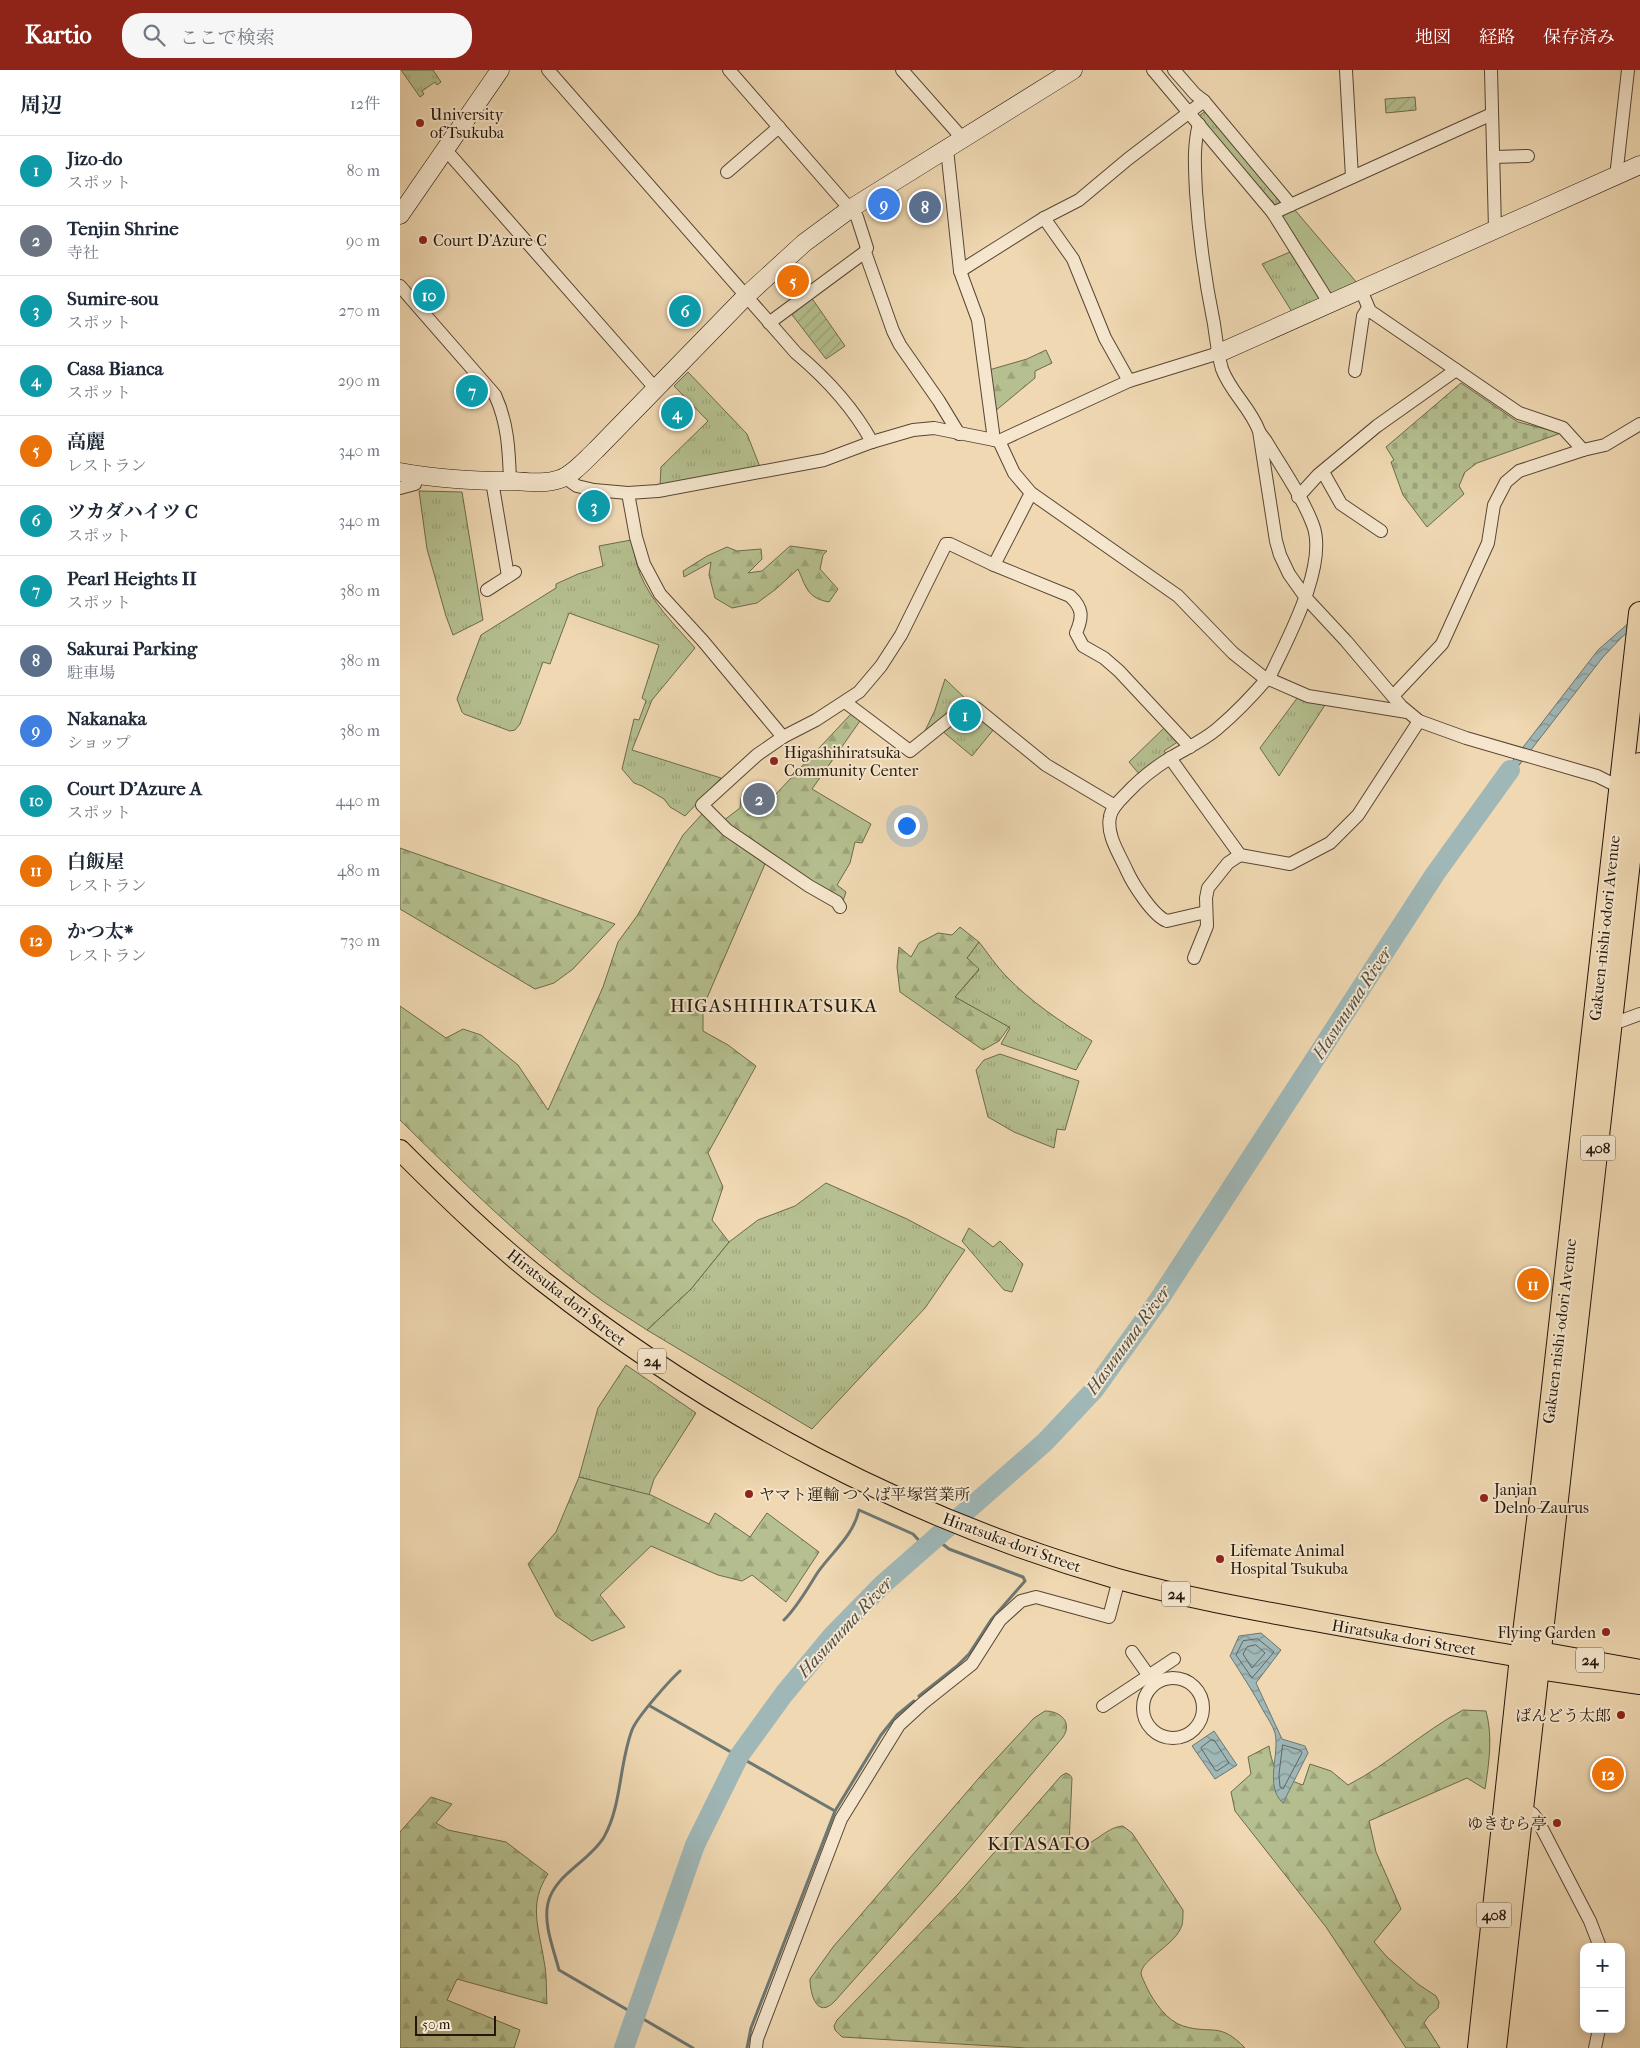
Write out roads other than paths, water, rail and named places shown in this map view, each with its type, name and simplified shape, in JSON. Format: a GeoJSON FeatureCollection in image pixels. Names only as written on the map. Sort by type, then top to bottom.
{"type":"FeatureCollection","features":[{"type":"Feature","properties":{"kind":"highway","name":"Gakuen-nishi-odori Avenue"},"geometry":{"type":"LineString","coordinates":[[1479,2048],[1555,1505],[1612,1021],[1632,790],[1636,647],[1640,613]]}},
{"type":"Feature","properties":{"kind":"highway","name":"Gakuen-nishi-odori Avenue"},"geometry":{"type":"LineString","coordinates":[[1495,2048],[1523,1808],[1533,1659],[1540,1504],[1632,790],[1640,764]]}},
{"type":"Feature","properties":{"kind":"main road","name":"Hiratsuka-dori Street"},"geometry":{"type":"LineString","coordinates":[[400,1150],[490,1236],[542,1281],[632,1347],[686,1383],[801,1451],[867,1484],[963,1526],[1039,1554],[1119,1579],[1216,1603],[1533,1659]]}},
{"type":"Feature","properties":{"kind":"main road","name":"24"},"geometry":{"type":"LineString","coordinates":[[1533,1659],[1640,1670]]}},
{"type":"Feature","properties":{"kind":"main road","name":"24"},"geometry":{"type":"LineString","coordinates":[[1533,1659],[1640,1684]]}},
{"type":"Feature","properties":{"kind":"street"},"geometry":{"type":"LineString","coordinates":[[400,215],[500,70]]}},
{"type":"Feature","properties":{"kind":"street"},"geometry":{"type":"LineString","coordinates":[[548,70],[769,323],[796,353],[817,371],[848,404],[872,442]]}},
{"type":"Feature","properties":{"kind":"street"},"geometry":{"type":"LineString","coordinates":[[728,70],[857,217],[866,248],[865,252],[895,336],[959,434]]}},
{"type":"Feature","properties":{"kind":"street"},"geometry":{"type":"LineString","coordinates":[[902,70],[963,138]]}},
{"type":"Feature","properties":{"kind":"street"},"geometry":{"type":"LineString","coordinates":[[408,473],[492,481],[554,480],[564,477],[590,456],[746,296],[804,242],[850,209],[1073,70]]}},
{"type":"Feature","properties":{"kind":"street"},"geometry":{"type":"LineString","coordinates":[[1153,70],[1273,213],[1330,304]]}},
{"type":"Feature","properties":{"kind":"street"},"geometry":{"type":"LineString","coordinates":[[1174,70],[1195,94],[1204,101],[1291,205]]}},
{"type":"Feature","properties":{"kind":"street"},"geometry":{"type":"LineString","coordinates":[[1346,70],[1352,178]]}},
{"type":"Feature","properties":{"kind":"street"},"geometry":{"type":"LineString","coordinates":[[1491,70],[1495,229]]}},
{"type":"Feature","properties":{"kind":"street"},"geometry":{"type":"LineString","coordinates":[[1616,177],[1628,70]]}},
{"type":"Feature","properties":{"kind":"street"},"geometry":{"type":"LineString","coordinates":[[960,272],[1044,218],[1079,200],[1128,159],[1204,101]]}},
{"type":"Feature","properties":{"kind":"street"},"geometry":{"type":"LineString","coordinates":[[1273,213],[1492,114]]}},
{"type":"Feature","properties":{"kind":"street"},"geometry":{"type":"LineString","coordinates":[[1199,124],[1195,139],[1194,160],[1197,203],[1204,264],[1219,353],[1222,368],[1229,383],[1253,417],[1258,431],[1272,524],[1278,548],[1289,574],[1306,598],[1407,712],[1419,720],[1466,738],[1597,776],[1632,790]]}},
{"type":"Feature","properties":{"kind":"street"},"geometry":{"type":"LineString","coordinates":[[728,172],[778,127]]}},
{"type":"Feature","properties":{"kind":"street"},"geometry":{"type":"LineString","coordinates":[[445,149],[655,388]]}},
{"type":"Feature","properties":{"kind":"street"},"geometry":{"type":"LineString","coordinates":[[947,149],[960,272],[978,320],[996,441],[1014,473],[1031,493],[1178,596],[1233,653],[1262,676],[1308,696],[1407,712]]}},
{"type":"Feature","properties":{"kind":"street"},"geometry":{"type":"LineString","coordinates":[[1494,157],[1528,156]]}},
{"type":"Feature","properties":{"kind":"street"},"geometry":{"type":"LineString","coordinates":[[564,477],[579,486],[594,490],[628,493],[677,488],[815,462],[872,442],[934,428],[996,441],[1129,381],[1219,353],[1640,165]]}},
{"type":"Feature","properties":{"kind":"street"},"geometry":{"type":"LineString","coordinates":[[1044,218],[1073,259],[1105,338],[1129,381]]}},
{"type":"Feature","properties":{"kind":"street"},"geometry":{"type":"LineString","coordinates":[[769,323],[865,252]]}},
{"type":"Feature","properties":{"kind":"street"},"geometry":{"type":"LineString","coordinates":[[400,286],[495,395],[501,407],[508,433],[510,481]]}},
{"type":"Feature","properties":{"kind":"street"},"geometry":{"type":"LineString","coordinates":[[1361,290],[1370,311],[1519,413],[1564,428],[1583,450]]}},
{"type":"Feature","properties":{"kind":"street"},"geometry":{"type":"LineString","coordinates":[[1355,371],[1363,316],[1368,308]]}},
{"type":"Feature","properties":{"kind":"street"},"geometry":{"type":"LineString","coordinates":[[1298,497],[1323,472],[1378,426],[1456,370]]}},
{"type":"Feature","properties":{"kind":"street"},"geometry":{"type":"LineString","coordinates":[[1394,696],[1442,644],[1488,543],[1494,505],[1506,482],[1519,471],[1583,450],[1605,445],[1640,424]]}},
{"type":"Feature","properties":{"kind":"street"},"geometry":{"type":"LineString","coordinates":[[1206,912],[1167,921],[1161,919],[1130,877],[1111,834],[1109,824],[1110,815],[1115,806],[1135,785],[1170,758],[1217,729],[1267,678],[1306,598],[1312,571],[1315,540],[1313,526],[1266,441],[1258,431]]}},
{"type":"Feature","properties":{"kind":"street"},"geometry":{"type":"LineString","coordinates":[[1323,472],[1340,504],[1380,531]]}},
{"type":"Feature","properties":{"kind":"street"},"geometry":{"type":"LineString","coordinates":[[400,488],[415,484],[408,473]]}},
{"type":"Feature","properties":{"kind":"street"},"geometry":{"type":"LineString","coordinates":[[487,590],[512,574],[492,481]]}},
{"type":"Feature","properties":{"kind":"street"},"geometry":{"type":"LineString","coordinates":[[628,493],[636,537],[644,564],[660,594],[703,641],[783,737]]}},
{"type":"Feature","properties":{"kind":"street"},"geometry":{"type":"LineString","coordinates":[[994,564],[1031,493]]}},
{"type":"Feature","properties":{"kind":"street"},"geometry":{"type":"LineString","coordinates":[[840,907],[837,902],[809,886],[727,830],[702,805],[757,755],[783,737],[816,720],[859,692],[894,647],[906,627],[946,544],[950,544],[1070,596],[1078,604],[1081,612],[1081,621],[1076,633],[1083,646],[1104,658],[1118,671],[1190,746]]}},
{"type":"Feature","properties":{"kind":"street"},"geometry":{"type":"LineString","coordinates":[[845,702],[910,752],[966,706],[976,708],[1046,765],[1115,806]]}},
{"type":"Feature","properties":{"kind":"street"},"geometry":{"type":"LineString","coordinates":[[1194,958],[1207,926],[1208,888],[1228,863],[1240,855],[1290,864],[1330,843],[1358,815],[1419,720]]}},
{"type":"Feature","properties":{"kind":"street"},"geometry":{"type":"LineString","coordinates":[[1170,758],[1240,855]]}},
{"type":"Feature","properties":{"kind":"street"},"geometry":{"type":"LineString","coordinates":[[1612,1021],[1621,1021],[1640,1014]]}},
{"type":"Feature","properties":{"kind":"street"},"geometry":{"type":"LineString","coordinates":[[756,2048],[756,2039],[841,1819],[899,1725],[972,1664],[1000,1620],[1021,1601],[1036,1597],[1109,1617],[1119,1579]]}},
{"type":"Feature","properties":{"kind":"street"},"geometry":{"type":"LineString","coordinates":[[1132,1652],[1152,1677],[1182,1679],[1191,1684],[1200,1694],[1203,1708],[1200,1721],[1186,1736],[1177,1738],[1162,1737],[1150,1728],[1145,1721],[1142,1706],[1150,1688],[1152,1677]]}},
{"type":"Feature","properties":{"kind":"street"},"geometry":{"type":"LineString","coordinates":[[1103,1706],[1152,1677],[1174,1659]]}},
{"type":"Feature","properties":{"kind":"street"},"geometry":{"type":"LineString","coordinates":[[1523,1808],[1534,1814],[1537,1819],[1590,1920],[1599,1943]]}},
{"type":"Feature","properties":{"kind":"street"},"geometry":{"type":"LineString","coordinates":[[1595,2048],[1598,2033]]}},
{"type":"Feature","properties":{"kind":"water"},"geometry":{"type":"Polygon","coordinates":[[[1640,613],[1640,622],[1603,657],[1496,795],[1490,790],[1598,650],[1640,613]]]}},
{"type":"Feature","properties":{"kind":"water"},"geometry":{"type":"Polygon","coordinates":[[[1261,1633],[1281,1650],[1256,1683],[1282,1739],[1305,1746],[1308,1753],[1283,1803],[1277,1796],[1274,1788],[1276,1741],[1274,1730],[1230,1656],[1239,1636],[1261,1633]]]}},
{"type":"Feature","properties":{"kind":"water"},"geometry":{"type":"Polygon","coordinates":[[[1214,1731],[1237,1765],[1215,1779],[1192,1746],[1214,1731]]]}},
{"type":"Feature","properties":{"kind":"waterway","name":"Hasunuma River"},"geometry":{"type":"LineString","coordinates":[[624,2048],[695,1845],[739,1756],[784,1694],[833,1635],[882,1585],[1045,1442],[1094,1390],[1158,1301],[1435,874],[1510,770]]}},
{"type":"Feature","properties":{"kind":"waterway"},"geometry":{"type":"LineString","coordinates":[[784,1620],[798,1603],[818,1572],[847,1536],[859,1510],[913,1534],[925,1547]]}},
{"type":"Feature","properties":{"kind":"waterway"},"geometry":{"type":"LineString","coordinates":[[919,1696],[969,1654],[991,1620],[1025,1581],[1023,1577],[949,1549],[936,1539]]}},
{"type":"Feature","properties":{"kind":"waterway"},"geometry":{"type":"LineString","coordinates":[[680,1671],[654,1699],[635,1724],[628,1743],[610,1825],[598,1846],[565,1876],[552,1893],[548,1903],[547,1920],[559,1970],[693,2048]]}},
{"type":"Feature","properties":{"kind":"waterway"},"geometry":{"type":"LineString","coordinates":[[747,2048],[751,2028],[835,1811],[881,1735],[897,1715],[914,1701]]}},
{"type":"Feature","properties":{"kind":"waterway"},"geometry":{"type":"LineString","coordinates":[[650,1706],[835,1811]]}},
{"type":"Feature","properties":{"kind":"place","name":"University of Tsukuba"},"geometry":{"type":"Point","coordinates":[420,123]}},
{"type":"Feature","properties":{"kind":"place","name":"Nakanaka"},"geometry":{"type":"Point","coordinates":[884,204]}},
{"type":"Feature","properties":{"kind":"place","name":"Sakurai Parking"},"geometry":{"type":"Point","coordinates":[925,207]}},
{"type":"Feature","properties":{"kind":"place","name":"Court D'Azure C"},"geometry":{"type":"Point","coordinates":[423,240]}},
{"type":"Feature","properties":{"kind":"place","name":"高麗"},"geometry":{"type":"Point","coordinates":[793,281]}},
{"type":"Feature","properties":{"kind":"place","name":"Court D'Azure A"},"geometry":{"type":"Point","coordinates":[429,295]}},
{"type":"Feature","properties":{"kind":"place","name":"ツカダハイツ C"},"geometry":{"type":"Point","coordinates":[685,311]}},
{"type":"Feature","properties":{"kind":"place","name":"Pearl Heights II"},"geometry":{"type":"Point","coordinates":[472,391]}},
{"type":"Feature","properties":{"kind":"place","name":"Casa Bianca"},"geometry":{"type":"Point","coordinates":[677,413]}},
{"type":"Feature","properties":{"kind":"place","name":"Sumire-sou"},"geometry":{"type":"Point","coordinates":[594,506]}},
{"type":"Feature","properties":{"kind":"place","name":"Jizo-do"},"geometry":{"type":"Point","coordinates":[965,715]}},
{"type":"Feature","properties":{"kind":"place","name":"Higashihiratsuka Community Center"},"geometry":{"type":"Point","coordinates":[774,761]}},
{"type":"Feature","properties":{"kind":"place","name":"Tenjin Shrine"},"geometry":{"type":"Point","coordinates":[759,799]}},
{"type":"Feature","properties":{"kind":"place","name":"白飯屋"},"geometry":{"type":"Point","coordinates":[1533,1284]}},
{"type":"Feature","properties":{"kind":"place","name":"ヤマト運輸 つくば平塚営業所"},"geometry":{"type":"Point","coordinates":[749,1494]}},
{"type":"Feature","properties":{"kind":"place","name":"Janjan Delno-Zaurus"},"geometry":{"type":"Point","coordinates":[1484,1498]}},
{"type":"Feature","properties":{"kind":"place","name":"Lifemate Animal Hospital Tsukuba"},"geometry":{"type":"Point","coordinates":[1220,1559]}},
{"type":"Feature","properties":{"kind":"place","name":"Flying Garden"},"geometry":{"type":"Point","coordinates":[1606,1632]}},
{"type":"Feature","properties":{"kind":"place","name":"ばんどう太郎"},"geometry":{"type":"Point","coordinates":[1621,1715]}},
{"type":"Feature","properties":{"kind":"place","name":"かつ太*"},"geometry":{"type":"Point","coordinates":[1608,1774]}},
{"type":"Feature","properties":{"kind":"place","name":"ゆきむら亭"},"geometry":{"type":"Point","coordinates":[1557,1823]}},
{"type":"Feature","properties":{"kind":"district","name":"HIGASHIHIRATSUKA"},"geometry":{"type":"Point","coordinates":[774,1005]}},
{"type":"Feature","properties":{"kind":"district","name":"KITASATO"},"geometry":{"type":"Point","coordinates":[1039,1843]}}]}
